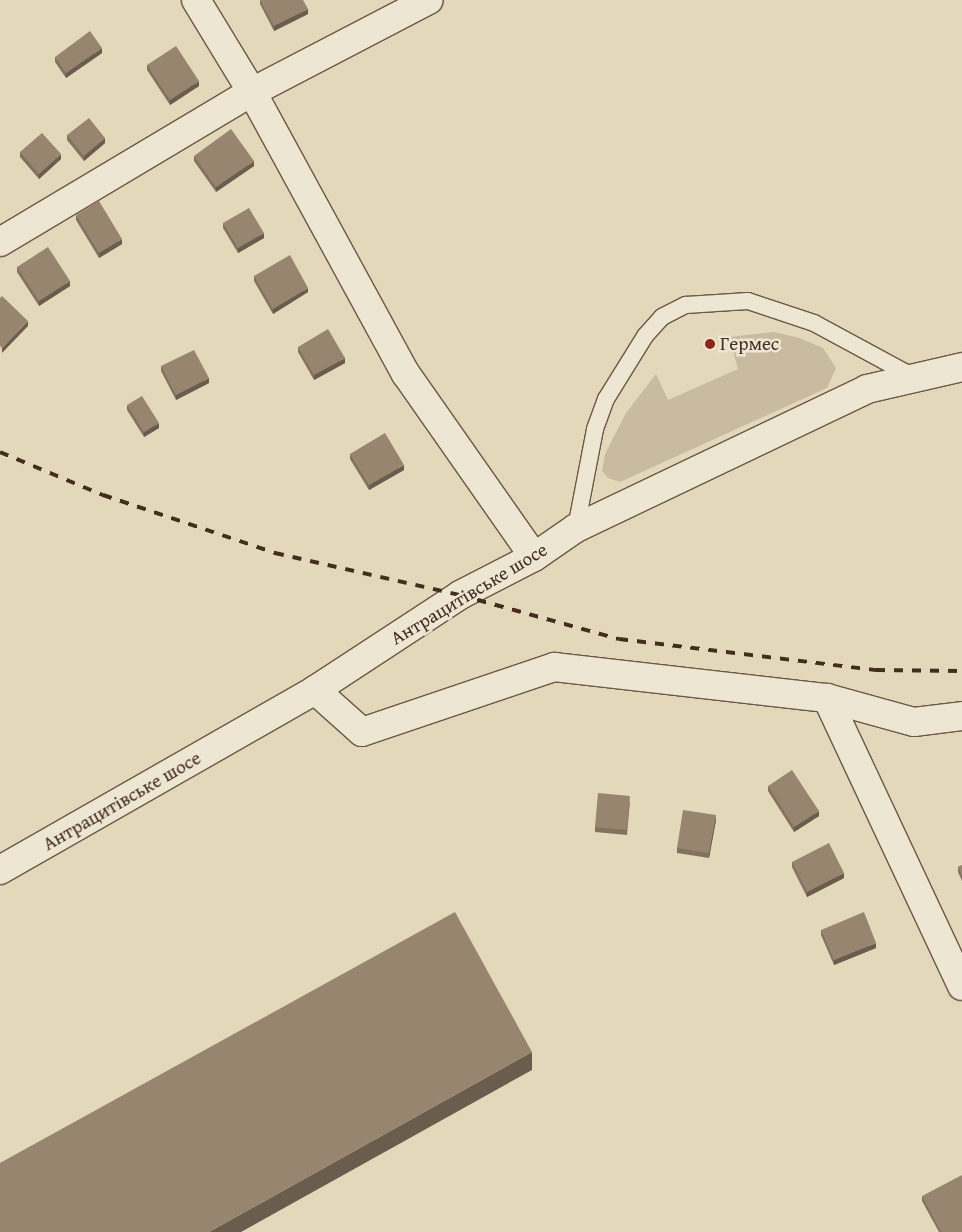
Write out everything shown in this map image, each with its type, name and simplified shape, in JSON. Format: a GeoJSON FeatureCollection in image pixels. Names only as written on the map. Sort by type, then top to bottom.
{"type":"FeatureCollection","features":[{"type":"Feature","properties":{"kind":"street"},"geometry":{"type":"LineString","coordinates":[[196,0],[252,92],[406,374],[534,556]]}},
{"type":"Feature","properties":{"kind":"street"},"geometry":{"type":"LineString","coordinates":[[0,242],[252,92],[429,0]]}},
{"type":"Feature","properties":{"kind":"street","name":"Антрацитівське шосе"},"geometry":{"type":"LineString","coordinates":[[0,870],[315,690],[460,595],[534,556],[576,528],[867,389],[962,367]]}},
{"type":"Feature","properties":{"kind":"street"},"geometry":{"type":"LineString","coordinates":[[315,690],[362,732],[554,667],[827,698],[914,722],[962,716]]}},
{"type":"Feature","properties":{"kind":"street"},"geometry":{"type":"LineString","coordinates":[[827,698],[962,986]]}},
{"type":"Feature","properties":{"kind":"lane"},"geometry":{"type":"LineString","coordinates":[[576,528],[595,429],[606,399],[645,336],[662,318],[686,305],[748,301],[814,324],[914,377]]}},
{"type":"Feature","properties":{"kind":"shaded area"},"geometry":{"type":"Polygon","coordinates":[[[774,332],[800,338],[823,348],[836,368],[827,388],[620,482],[608,478],[602,471],[605,454],[626,413],[656,374],[668,400],[738,369],[729,337],[774,332]]]}},
{"type":"Feature","properties":{"kind":"building"},"geometry":{"type":"Polygon","coordinates":[[[260,0],[303,0],[308,9],[274,26],[260,0]]]}},
{"type":"Feature","properties":{"kind":"building"},"geometry":{"type":"Polygon","coordinates":[[[90,31],[102,48],[66,73],[55,57],[90,31]]]}},
{"type":"Feature","properties":{"kind":"building"},"geometry":{"type":"Polygon","coordinates":[[[176,46],[199,81],[170,100],[147,65],[176,46]]]}},
{"type":"Feature","properties":{"kind":"building"},"geometry":{"type":"Polygon","coordinates":[[[89,118],[105,138],[84,156],[67,135],[89,118]]]}},
{"type":"Feature","properties":{"kind":"building"},"geometry":{"type":"Polygon","coordinates":[[[231,129],[254,161],[216,187],[194,156],[231,129]]]}},
{"type":"Feature","properties":{"kind":"building"},"geometry":{"type":"Polygon","coordinates":[[[42,133],[61,154],[39,174],[20,152],[42,133]]]}},
{"type":"Feature","properties":{"kind":"building"},"geometry":{"type":"Polygon","coordinates":[[[99,201],[122,239],[99,253],[76,215],[99,201]]]}},
{"type":"Feature","properties":{"kind":"building"},"geometry":{"type":"Polygon","coordinates":[[[249,208],[264,233],[238,248],[223,223],[249,208]]]}},
{"type":"Feature","properties":{"kind":"building"},"geometry":{"type":"Polygon","coordinates":[[[48,247],[70,281],[39,301],[17,267],[48,247]]]}},
{"type":"Feature","properties":{"kind":"building"},"geometry":{"type":"Polygon","coordinates":[[[290,255],[308,288],[273,309],[254,276],[290,255]]]}},
{"type":"Feature","properties":{"kind":"building"},"geometry":{"type":"Polygon","coordinates":[[[2,296],[28,321],[2,348],[0,346],[0,298],[2,296]]]}},
{"type":"Feature","properties":{"kind":"building"},"geometry":{"type":"Polygon","coordinates":[[[328,329],[345,358],[314,375],[298,347],[328,329]]]}},
{"type":"Feature","properties":{"kind":"building"},"geometry":{"type":"Polygon","coordinates":[[[194,350],[209,378],[176,395],[161,366],[194,350]]]}},
{"type":"Feature","properties":{"kind":"building"},"geometry":{"type":"Polygon","coordinates":[[[142,396],[159,423],[144,432],[127,405],[142,396]]]}},
{"type":"Feature","properties":{"kind":"building"},"geometry":{"type":"Polygon","coordinates":[[[385,433],[404,465],[369,485],[350,454],[385,433]]]}},
{"type":"Feature","properties":{"kind":"building"},"geometry":{"type":"Polygon","coordinates":[[[792,770],[819,811],[794,827],[768,786],[792,770]]]}},
{"type":"Feature","properties":{"kind":"building"},"geometry":{"type":"Polygon","coordinates":[[[598,793],[630,796],[627,830],[595,827],[598,793]]]}},
{"type":"Feature","properties":{"kind":"building"},"geometry":{"type":"Polygon","coordinates":[[[683,810],[716,815],[709,853],[677,848],[683,810]]]}},
{"type":"Feature","properties":{"kind":"building"},"geometry":{"type":"Polygon","coordinates":[[[829,843],[844,873],[807,892],[792,862],[829,843]]]}},
{"type":"Feature","properties":{"kind":"building"},"geometry":{"type":"Polygon","coordinates":[[[962,865],[962,876],[958,867],[962,865]]]}},
{"type":"Feature","properties":{"kind":"building"},"geometry":{"type":"Polygon","coordinates":[[[455,912],[532,1052],[209,1232],[0,1232],[0,1163],[455,912]]]}},
{"type":"Feature","properties":{"kind":"building"},"geometry":{"type":"Polygon","coordinates":[[[864,912],[876,943],[834,960],[821,930],[864,912]]]}},
{"type":"Feature","properties":{"kind":"building"},"geometry":{"type":"Polygon","coordinates":[[[962,1175],[962,1232],[941,1232],[922,1196],[962,1175]]]}},
{"type":"Feature","properties":{"kind":"railway"},"geometry":{"type":"LineString","coordinates":[[0,452],[103,495],[275,553],[460,595],[619,639],[876,670],[962,671]]}},
{"type":"Feature","properties":{"kind":"place","name":"Гермес"},"geometry":{"type":"Point","coordinates":[710,344]}}]}
